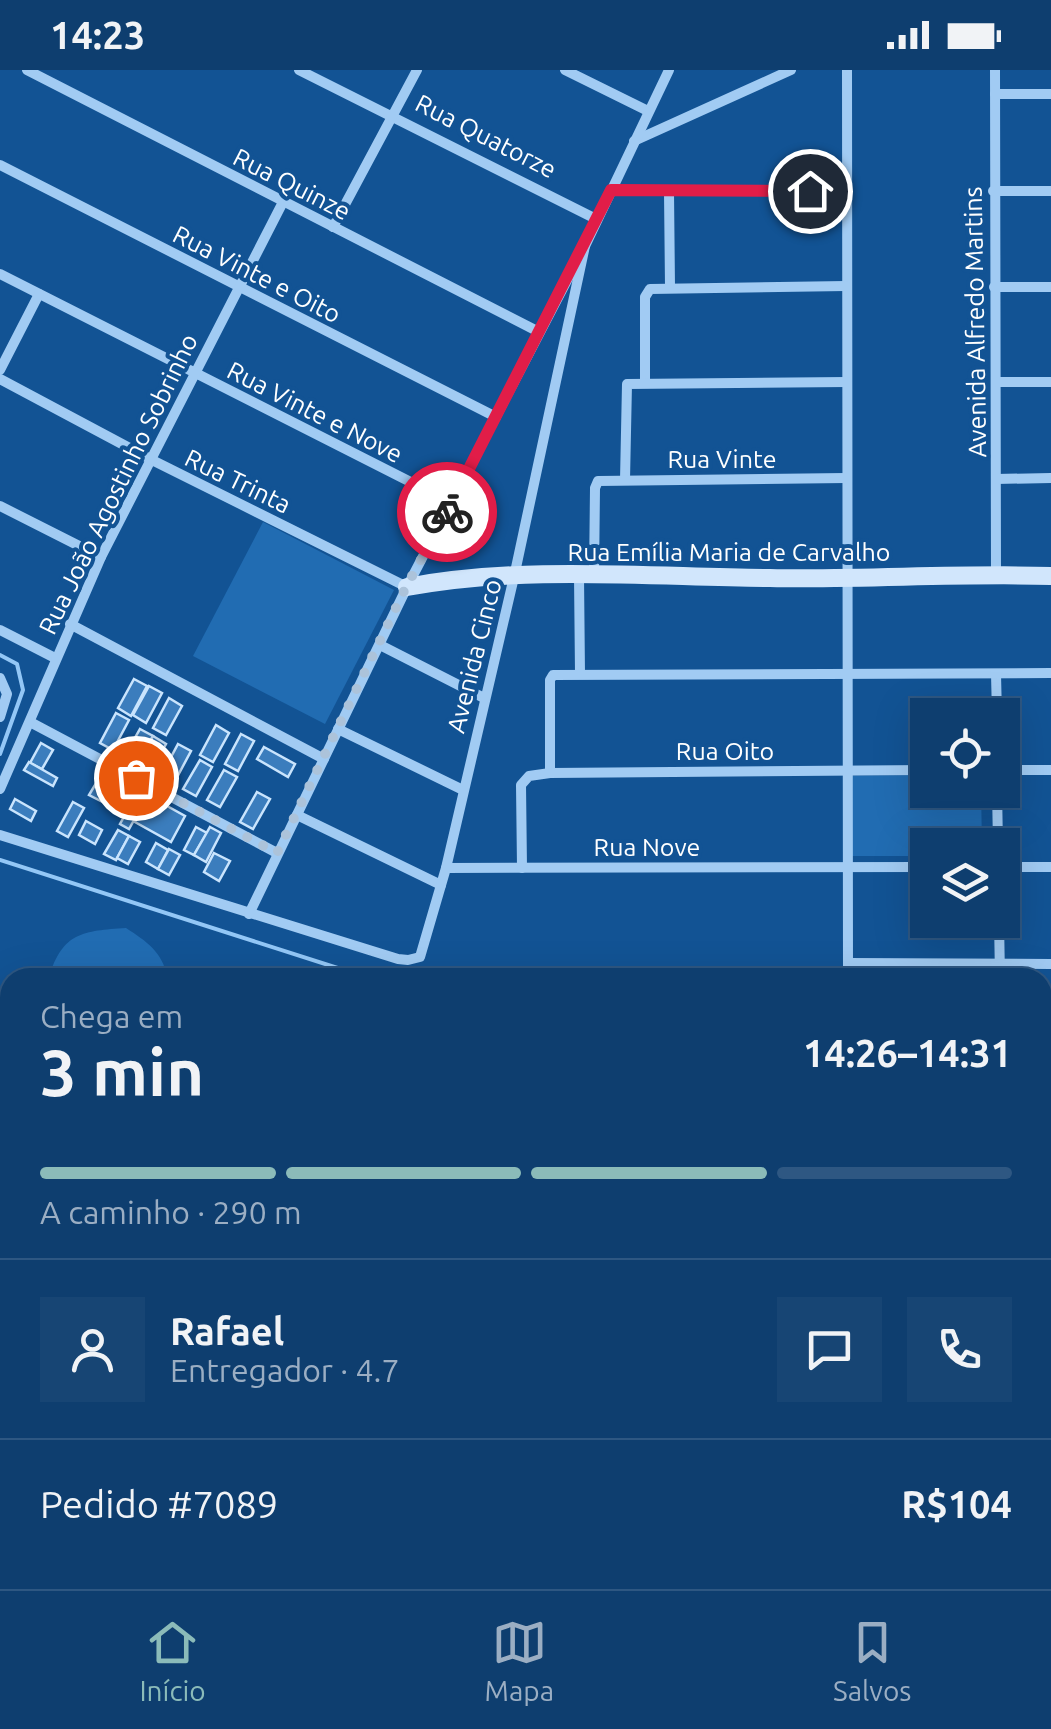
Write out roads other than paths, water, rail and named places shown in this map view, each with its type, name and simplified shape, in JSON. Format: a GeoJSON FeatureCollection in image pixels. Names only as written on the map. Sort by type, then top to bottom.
{"type":"FeatureCollection","features":[{"type":"Feature","properties":{"kind":"street","name":"Rua Quinze"},"geometry":{"type":"LineString","coordinates":[[26,70],[539,332]]}},
{"type":"Feature","properties":{"kind":"street","name":"Rua Quatorze"},"geometry":{"type":"LineString","coordinates":[[299,70],[596,219]]}},
{"type":"Feature","properties":{"kind":"street"},"geometry":{"type":"LineString","coordinates":[[333,228],[418,70]]}},
{"type":"Feature","properties":{"kind":"street"},"geometry":{"type":"LineString","coordinates":[[565,70],[648,111]]}},
{"type":"Feature","properties":{"kind":"street"},"geometry":{"type":"LineString","coordinates":[[0,835],[248,914],[406,587],[585,246],[670,70]]}},
{"type":"Feature","properties":{"kind":"street"},"geometry":{"type":"LineString","coordinates":[[634,141],[792,70]]}},
{"type":"Feature","properties":{"kind":"street"},"geometry":{"type":"LineString","coordinates":[[846,70],[848,968]]}},
{"type":"Feature","properties":{"kind":"street","name":"Avenida Alfredo Martins"},"geometry":{"type":"LineString","coordinates":[[995,70],[996,574]]}},
{"type":"Feature","properties":{"kind":"street"},"geometry":{"type":"LineString","coordinates":[[995,94],[1051,94]]}},
{"type":"Feature","properties":{"kind":"street","name":"Rua Vinte e Oito"},"geometry":{"type":"LineString","coordinates":[[0,165],[496,417]]}},
{"type":"Feature","properties":{"kind":"street"},"geometry":{"type":"LineString","coordinates":[[611,190],[845,190]]}},
{"type":"Feature","properties":{"kind":"street"},"geometry":{"type":"LineString","coordinates":[[993,191],[1051,190]]}},
{"type":"Feature","properties":{"kind":"street"},"geometry":{"type":"LineString","coordinates":[[669,192],[670,287]]}},
{"type":"Feature","properties":{"kind":"street","name":"Rua João Agostinho Sobrinho"},"geometry":{"type":"LineString","coordinates":[[0,790],[101,557],[283,202]]}},
{"type":"Feature","properties":{"kind":"street","name":"Avenida Cinco"},"geometry":{"type":"LineString","coordinates":[[248,914],[398,959],[420,957],[446,868],[514,577],[585,246]]}},
{"type":"Feature","properties":{"kind":"street","name":"Rua Vinte e Nove"},"geometry":{"type":"LineString","coordinates":[[0,274],[452,503]]}},
{"type":"Feature","properties":{"kind":"street"},"geometry":{"type":"LineString","coordinates":[[645,382],[648,290],[846,286]]}},
{"type":"Feature","properties":{"kind":"street"},"geometry":{"type":"LineString","coordinates":[[994,287],[1051,286]]}},
{"type":"Feature","properties":{"kind":"street"},"geometry":{"type":"LineString","coordinates":[[0,370],[39,294]]}},
{"type":"Feature","properties":{"kind":"street","name":"Rua Trinta"},"geometry":{"type":"LineString","coordinates":[[0,380],[406,587]]}},
{"type":"Feature","properties":{"kind":"street"},"geometry":{"type":"LineString","coordinates":[[625,480],[627,384],[847,382]]}},
{"type":"Feature","properties":{"kind":"street"},"geometry":{"type":"LineString","coordinates":[[996,382],[1051,382]]}},
{"type":"Feature","properties":{"kind":"street","name":"Rua Vinte"},"geometry":{"type":"LineString","coordinates":[[586,576],[598,481],[846,478]]}},
{"type":"Feature","properties":{"kind":"street"},"geometry":{"type":"LineString","coordinates":[[996,479],[1051,478]]}},
{"type":"Feature","properties":{"kind":"street"},"geometry":{"type":"LineString","coordinates":[[0,506],[101,557]]}},
{"type":"Feature","properties":{"kind":"street"},"geometry":{"type":"LineString","coordinates":[[580,674],[586,576]]}},
{"type":"Feature","properties":{"kind":"street","name":"Rua Emília Maria de Carvalho"},"geometry":{"type":"LineString","coordinates":[[406,587],[514,577],[1051,576]]}},
{"type":"Feature","properties":{"kind":"street"},"geometry":{"type":"LineString","coordinates":[[70,624],[324,759]]}},
{"type":"Feature","properties":{"kind":"street"},"geometry":{"type":"LineString","coordinates":[[0,630],[55,658]]}},
{"type":"Feature","properties":{"kind":"street"},"geometry":{"type":"LineString","coordinates":[[380,645],[484,698]]}},
{"type":"Feature","properties":{"kind":"street"},"geometry":{"type":"LineString","coordinates":[[550,772],[552,676],[1051,673]]}},
{"type":"Feature","properties":{"kind":"street"},"geometry":{"type":"LineString","coordinates":[[996,674],[996,698]]}},
{"type":"Feature","properties":{"kind":"street"},"geometry":{"type":"LineString","coordinates":[[0,678],[8,694],[0,716]]}},
{"type":"Feature","properties":{"kind":"street"},"geometry":{"type":"LineString","coordinates":[[30,722],[277,853]]}},
{"type":"Feature","properties":{"kind":"street"},"geometry":{"type":"LineString","coordinates":[[338,730],[464,790]]}},
{"type":"Feature","properties":{"kind":"street","name":"Rua Oito"},"geometry":{"type":"LineString","coordinates":[[522,868],[524,778],[550,772],[910,770]]}},
{"type":"Feature","properties":{"kind":"street"},"geometry":{"type":"LineString","coordinates":[[1020,770],[1051,770]]}},
{"type":"Feature","properties":{"kind":"street"},"geometry":{"type":"LineString","coordinates":[[297,816],[441,885]]}},
{"type":"Feature","properties":{"kind":"street","name":"Rua Nove"},"geometry":{"type":"LineString","coordinates":[[446,868],[910,867]]}},
{"type":"Feature","properties":{"kind":"street"},"geometry":{"type":"LineString","coordinates":[[1020,867],[1051,867]]}},
{"type":"Feature","properties":{"kind":"street"},"geometry":{"type":"LineString","coordinates":[[999,938],[1000,968]]}},
{"type":"Feature","properties":{"kind":"street"},"geometry":{"type":"LineString","coordinates":[[848,963],[1051,964]]}},
{"type":"Feature","properties":{"kind":"waterway"},"geometry":{"type":"LineString","coordinates":[[0,655],[17,664],[23,690],[0,754]]}},
{"type":"Feature","properties":{"kind":"waterway"},"geometry":{"type":"LineString","coordinates":[[0,860],[338,968]]}}]}
